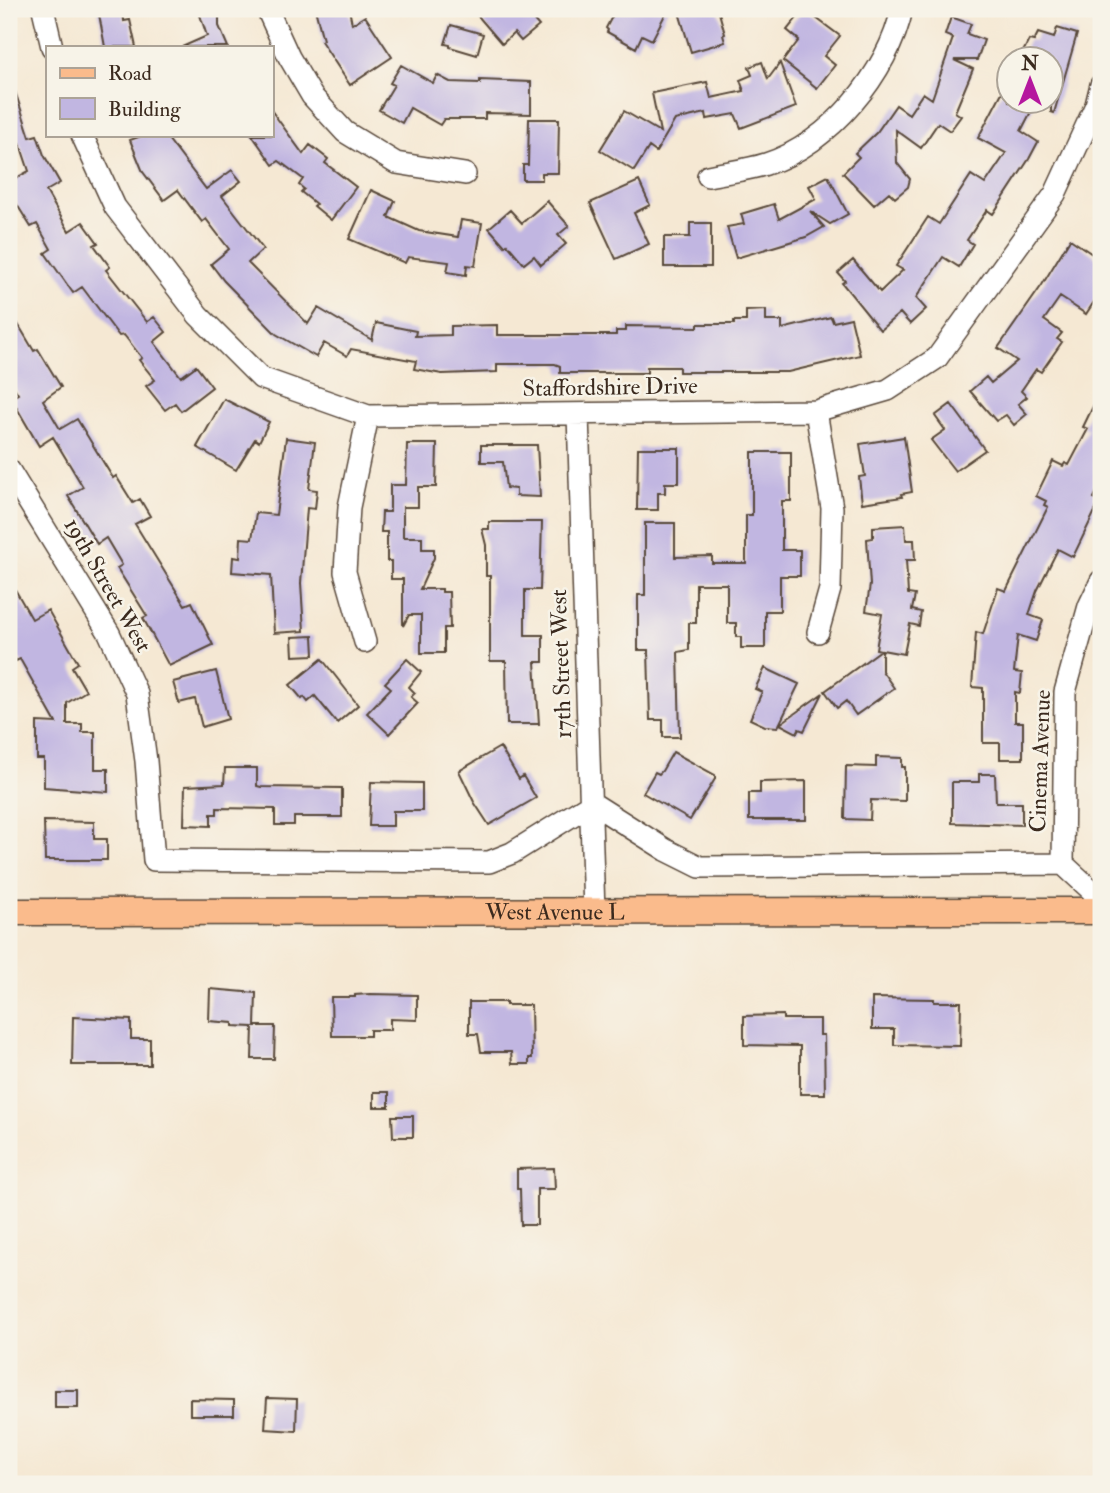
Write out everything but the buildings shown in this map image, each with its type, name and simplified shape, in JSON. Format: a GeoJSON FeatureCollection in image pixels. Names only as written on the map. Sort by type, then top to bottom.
{"type":"FeatureCollection","features":[{"type":"Feature","properties":{"kind":"main road","name":"West Avenue L"},"geometry":{"type":"LineString","coordinates":[[9,912],[1101,911]]}},
{"type":"Feature","properties":{"kind":"street"},"geometry":{"type":"LineString","coordinates":[[43,9],[52,46]]}},
{"type":"Feature","properties":{"kind":"street"},"geometry":{"type":"LineString","coordinates":[[267,9],[289,57],[312,96],[345,132],[396,163],[466,174]]}},
{"type":"Feature","properties":{"kind":"street"},"geometry":{"type":"LineString","coordinates":[[708,176],[768,164],[811,142],[850,106],[880,67],[902,9]]}},
{"type":"Feature","properties":{"kind":"street","name":"Staffordshire Drive"},"geometry":{"type":"LineString","coordinates":[[82,136],[115,208],[198,315],[261,378],[368,416],[816,411],[888,390],[937,358],[1055,194],[1096,105],[1101,85]]}},
{"type":"Feature","properties":{"kind":"street"},"geometry":{"type":"LineString","coordinates":[[816,411],[832,508],[830,589],[818,632]]}},
{"type":"Feature","properties":{"kind":"street","name":"17th Street West"},"geometry":{"type":"LineString","coordinates":[[578,414],[594,912]]}},
{"type":"Feature","properties":{"kind":"street"},"geometry":{"type":"LineString","coordinates":[[365,642],[345,572],[349,507],[368,416]]}},
{"type":"Feature","properties":{"kind":"street","name":"19th Street West"},"geometry":{"type":"LineString","coordinates":[[9,470],[109,633],[137,694],[146,761],[153,860],[489,862],[512,853],[592,803]]}},
{"type":"Feature","properties":{"kind":"street","name":"Cinema Avenue"},"geometry":{"type":"LineString","coordinates":[[1063,864],[1065,692],[1089,606],[1101,581]]}},
{"type":"Feature","properties":{"kind":"street"},"geometry":{"type":"LineString","coordinates":[[592,803],[666,850],[700,867],[1063,864],[1101,899]]}}]}
